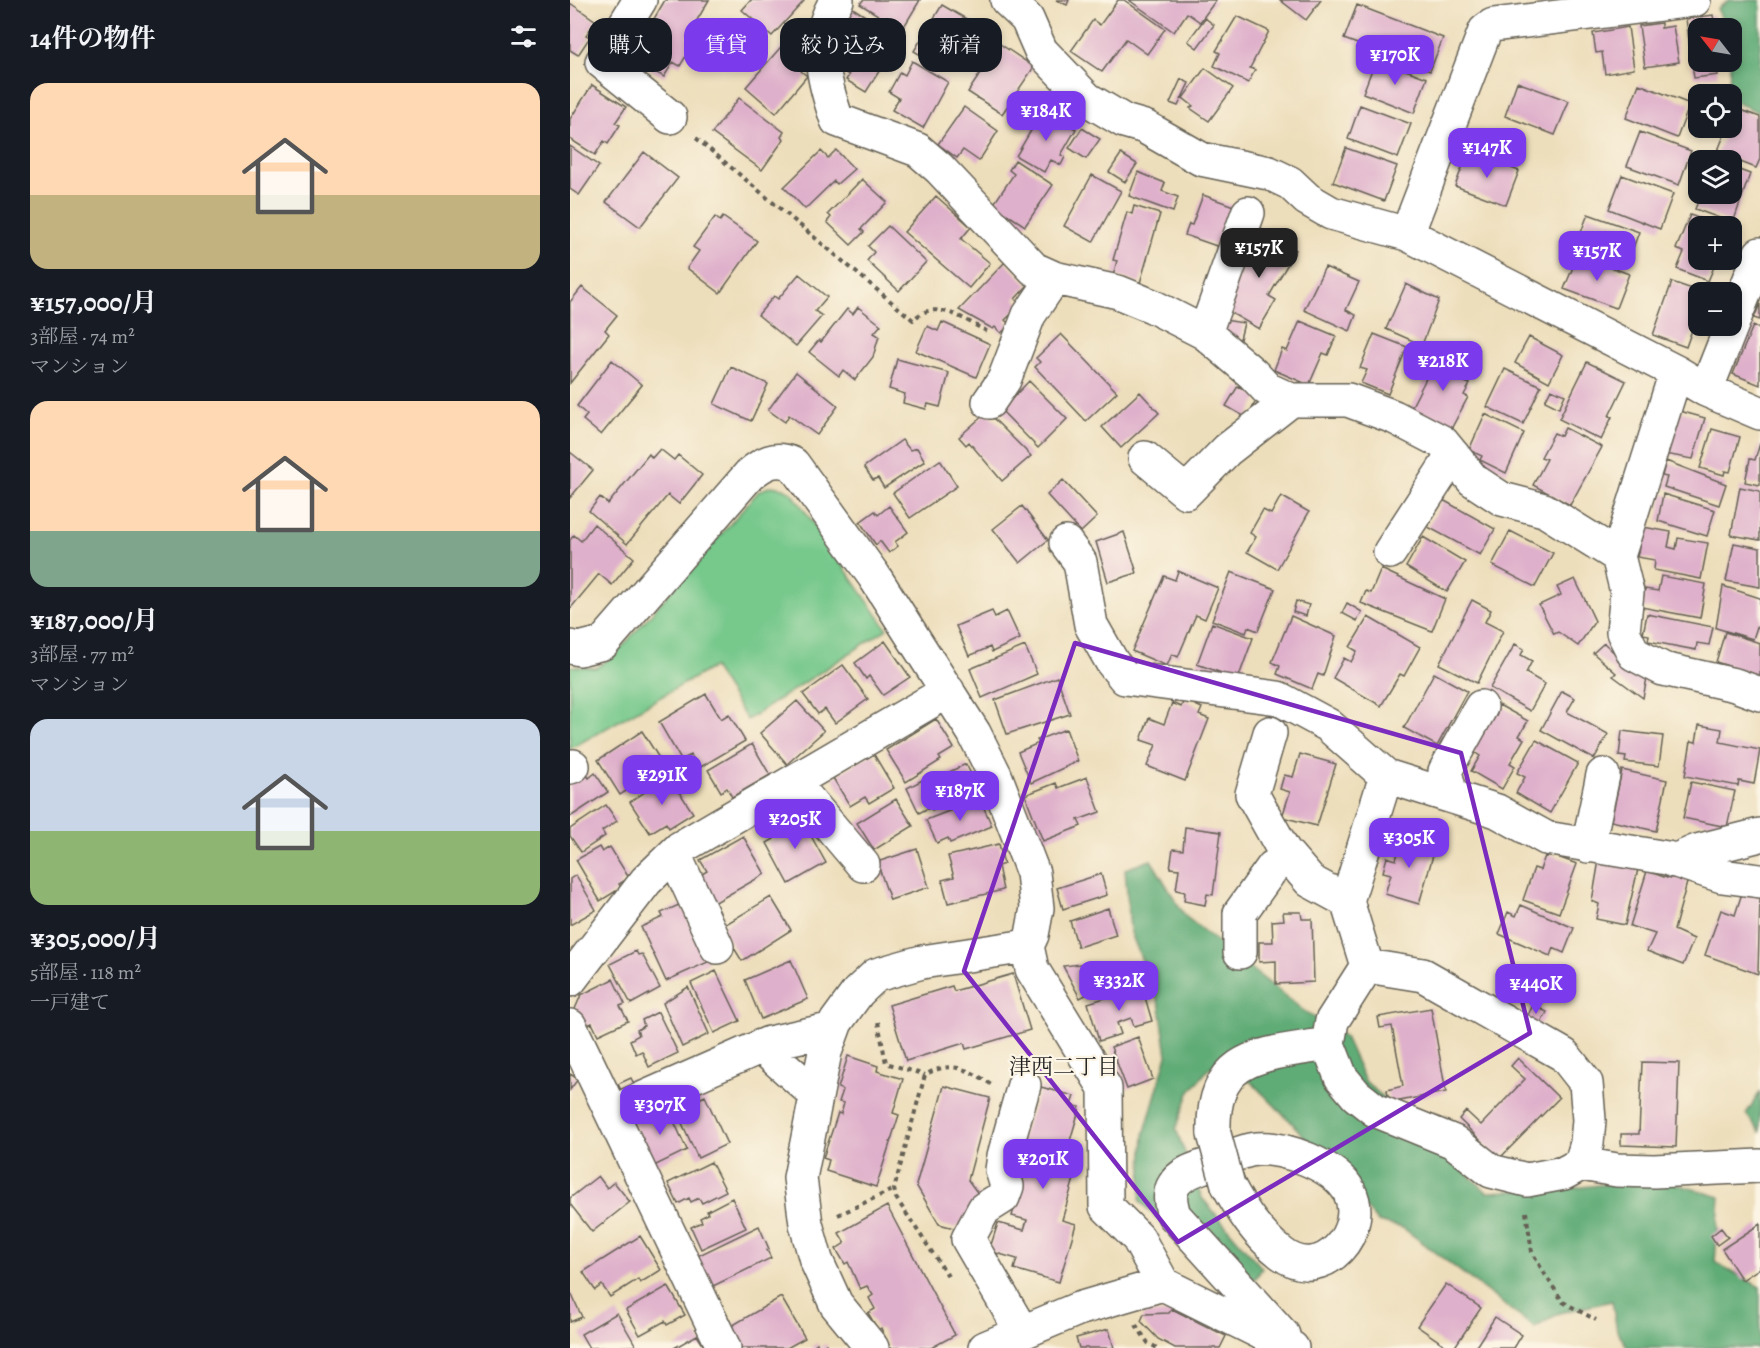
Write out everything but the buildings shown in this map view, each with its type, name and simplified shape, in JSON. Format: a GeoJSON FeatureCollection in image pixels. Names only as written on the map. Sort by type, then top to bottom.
{"type":"FeatureCollection","features":[{"type":"Feature","properties":{"kind":"street"},"geometry":{"type":"LineString","coordinates":[[640,0],[602,62],[670,117]]}},
{"type":"Feature","properties":{"kind":"street"},"geometry":{"type":"LineString","coordinates":[[837,0],[826,17],[821,39],[824,72],[837,120],[918,150],[939,168],[1034,269],[1054,278],[1118,292],[1205,333],[1267,389],[1291,400],[1348,400],[1394,417],[1443,442],[1473,480],[1502,499],[1544,510],[1618,556]]}},
{"type":"Feature","properties":{"kind":"street"},"geometry":{"type":"LineString","coordinates":[[1007,0],[1027,19],[1041,51],[1087,99],[1124,122],[1144,127],[1201,159],[1269,174],[1290,183],[1307,198],[1331,213],[1407,234],[1676,372],[1706,390],[1760,413]]}},
{"type":"Feature","properties":{"kind":"street"},"geometry":{"type":"LineString","coordinates":[[1407,234],[1485,31],[1493,25],[1694,0]]}},
{"type":"Feature","properties":{"kind":"street"},"geometry":{"type":"LineString","coordinates":[[1205,333],[1248,213]]}},
{"type":"Feature","properties":{"kind":"street"},"geometry":{"type":"LineString","coordinates":[[1706,390],[1760,254]]}},
{"type":"Feature","properties":{"kind":"street"},"geometry":{"type":"LineString","coordinates":[[989,402],[1004,380],[1029,315],[1054,278]]}},
{"type":"Feature","properties":{"kind":"street"},"geometry":{"type":"LineString","coordinates":[[1676,372],[1618,556],[1627,592],[1623,632],[1634,654],[1663,669],[1734,685],[1760,694]]}},
{"type":"Feature","properties":{"kind":"street"},"geometry":{"type":"LineString","coordinates":[[1145,458],[1186,492],[1227,450],[1291,400]]}},
{"type":"Feature","properties":{"kind":"street"},"geometry":{"type":"LineString","coordinates":[[1390,552],[1453,455]]}},
{"type":"Feature","properties":{"kind":"street"},"geometry":{"type":"LineString","coordinates":[[570,647],[579,649],[603,643],[762,463],[786,461],[793,464],[868,567],[974,733],[994,775],[1033,873],[1037,908],[1032,935],[1026,946],[1032,969],[1106,1088],[1106,1206],[1138,1238],[1163,1284],[1293,1348]]}},
{"type":"Feature","properties":{"kind":"street"},"geometry":{"type":"LineString","coordinates":[[1066,543],[1080,562],[1091,625],[1112,662],[1125,678],[1278,698],[1328,725],[1386,776],[1497,811],[1546,838],[1674,861],[1722,876],[1760,881]]}},
{"type":"Feature","properties":{"kind":"street"},"geometry":{"type":"LineString","coordinates":[[570,980],[646,881],[674,854],[948,691]]}},
{"type":"Feature","properties":{"kind":"street"},"geometry":{"type":"LineString","coordinates":[[1451,796],[1445,771],[1481,707]]}},
{"type":"Feature","properties":{"kind":"street"},"geometry":{"type":"LineString","coordinates":[[1270,733],[1252,794],[1290,858],[1310,881],[1347,902]]}},
{"type":"Feature","properties":{"kind":"street"},"geometry":{"type":"LineString","coordinates":[[1588,846],[1603,775]]}},
{"type":"Feature","properties":{"kind":"street"},"geometry":{"type":"LineString","coordinates":[[1386,776],[1347,902],[1367,966],[1332,1022],[1328,1044],[1341,1077],[1356,1095],[1375,1110],[1454,1142],[1491,1171],[1527,1180],[1564,1173],[1581,1164],[1617,1170],[1654,1171],[1760,1166]]}},
{"type":"Feature","properties":{"kind":"street"},"geometry":{"type":"LineString","coordinates":[[793,782],[863,865]]}},
{"type":"Feature","properties":{"kind":"street"},"geometry":{"type":"LineString","coordinates":[[1674,861],[1697,851],[1760,835]]}},
{"type":"Feature","properties":{"kind":"street"},"geometry":{"type":"LineString","coordinates":[[674,854],[717,947]]}},
{"type":"Feature","properties":{"kind":"street"},"geometry":{"type":"LineString","coordinates":[[1240,952],[1240,913],[1273,867],[1290,858]]}},
{"type":"Feature","properties":{"kind":"street"},"geometry":{"type":"LineString","coordinates":[[872,1348],[836,1304],[816,1260],[808,1231],[800,1178],[815,1094],[833,1029],[858,992],[876,975],[922,962],[1026,946]]}},
{"type":"Feature","properties":{"kind":"street"},"geometry":{"type":"LineString","coordinates":[[1367,966],[1423,975],[1564,1055],[1586,1083],[1589,1120],[1581,1164]]}},
{"type":"Feature","properties":{"kind":"street"},"geometry":{"type":"LineString","coordinates":[[570,1026],[724,1348]]}},
{"type":"Feature","properties":{"kind":"street"},"geometry":{"type":"LineString","coordinates":[[612,1112],[761,1046],[833,1029]]}},
{"type":"Feature","properties":{"kind":"street"},"geometry":{"type":"LineString","coordinates":[[1293,1348],[1174,1215],[1170,1201],[1173,1186],[1181,1176],[1200,1168],[1256,1149],[1280,1150],[1306,1159],[1329,1171],[1349,1191],[1354,1217],[1347,1236],[1331,1257],[1316,1264],[1299,1264],[1266,1241],[1244,1215],[1228,1185],[1214,1134],[1213,1107],[1218,1090],[1227,1077],[1245,1062],[1328,1044]]}},
{"type":"Feature","properties":{"kind":"street"},"geometry":{"type":"LineString","coordinates":[[761,1046],[815,1094]]}},
{"type":"Feature","properties":{"kind":"street"},"geometry":{"type":"LineString","coordinates":[[1022,1091],[1004,1156],[1002,1170],[1007,1186],[1003,1197],[984,1209],[968,1239],[1022,1332]]}},
{"type":"Feature","properties":{"kind":"street"},"geometry":{"type":"LineString","coordinates":[[985,1348],[1078,1309],[1163,1284]]}},
{"type":"Feature","properties":{"kind":"path"},"geometry":{"type":"LineString","coordinates":[[670,117],[913,320],[918,315],[938,309],[953,313],[1017,348]]}},
{"type":"Feature","properties":{"kind":"path"},"geometry":{"type":"LineString","coordinates":[[876,1011],[886,1063],[926,1075]]}},
{"type":"Feature","properties":{"kind":"path"},"geometry":{"type":"LineString","coordinates":[[995,1284],[966,1284],[949,1277],[896,1198],[894,1189],[926,1075],[938,1068],[962,1068],[1007,1094],[1022,1091]]}},
{"type":"Feature","properties":{"kind":"path"},"geometry":{"type":"LineString","coordinates":[[1521,1178],[1532,1252],[1563,1302],[1596,1320]]}},
{"type":"Feature","properties":{"kind":"path"},"geometry":{"type":"LineString","coordinates":[[808,1231],[861,1202],[894,1189]]}},
{"type":"Feature","properties":{"kind":"highlighted area"},"geometry":{"type":"Polygon","coordinates":[[[1075,643],[1461,753],[1530,1033],[1178,1242],[964,971],[1075,643]]]}},
{"type":"Feature","properties":{"kind":"green space"},"geometry":{"type":"Polygon","coordinates":[[[1729,0],[1760,0],[1760,113],[1742,105],[1742,84],[1729,84],[1730,72],[1742,72],[1742,18],[1722,18],[1717,9],[1729,0]]]}},
{"type":"Feature","properties":{"kind":"green space"},"geometry":{"type":"Polygon","coordinates":[[[771,486],[784,488],[793,494],[887,629],[747,720],[713,667],[570,749],[570,666],[596,668],[615,655],[759,491],[771,486]]]}},
{"type":"Feature","properties":{"kind":"green space"},"geometry":{"type":"Polygon","coordinates":[[[1151,860],[1185,916],[1304,1011],[1345,1037],[1365,1081],[1487,1192],[1574,1188],[1657,1178],[1720,1197],[1715,1262],[1760,1287],[1760,1348],[1628,1348],[1617,1331],[1612,1301],[1559,1313],[1535,1328],[1403,1228],[1378,1222],[1292,1123],[1251,1082],[1210,1067],[1189,1093],[1176,1129],[1202,1198],[1262,1268],[1256,1278],[1222,1288],[1140,1201],[1144,1135],[1167,1055],[1160,1007],[1130,930],[1125,869],[1151,860]]]}},
{"type":"Feature","properties":{"kind":"green space"},"geometry":{"type":"Polygon","coordinates":[[[1760,1092],[1760,1132],[1746,1114],[1760,1092]]]}},
{"type":"Feature","properties":{"kind":"district","name":"津西二丁目"},"geometry":{"type":"Point","coordinates":[1064,1066]}}]}
